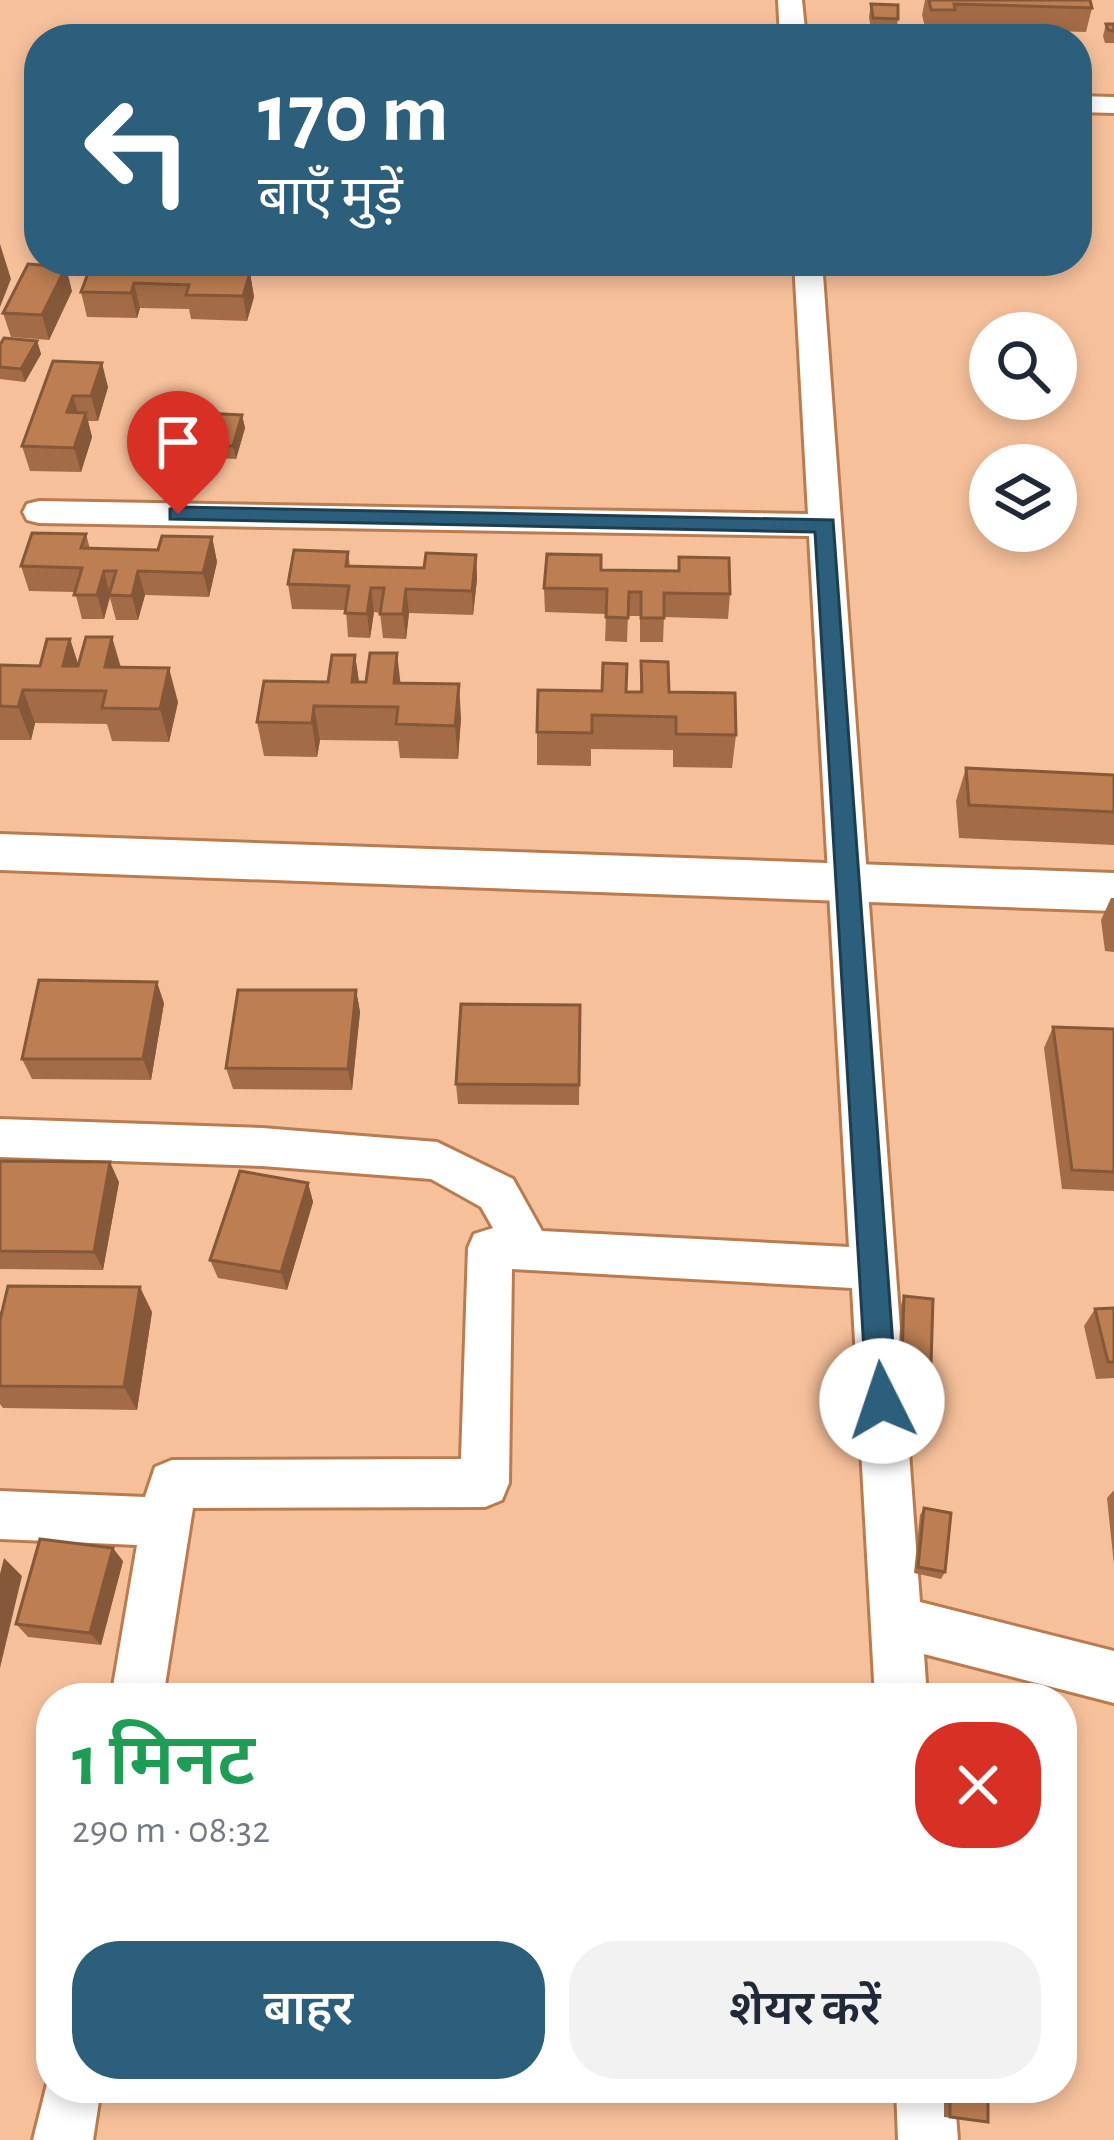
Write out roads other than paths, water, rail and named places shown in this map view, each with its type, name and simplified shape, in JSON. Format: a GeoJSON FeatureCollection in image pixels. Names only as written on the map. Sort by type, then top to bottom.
{"type":"FeatureCollection","features":[{"type":"Feature","properties":{"kind":"street"},"geometry":{"type":"LineString","coordinates":[[809,276],[900,1683]]}},
{"type":"Feature","properties":{"kind":"street"},"geometry":{"type":"LineString","coordinates":[[39,512],[825,525]]}},
{"type":"Feature","properties":{"kind":"street"},"geometry":{"type":"LineString","coordinates":[[0,852],[1114,892]]}},
{"type":"Feature","properties":{"kind":"street"},"geometry":{"type":"LineString","coordinates":[[0,1138],[280,1148],[437,1161],[496,1193],[529,1250]]}},
{"type":"Feature","properties":{"kind":"street"},"geometry":{"type":"LineString","coordinates":[[139,1683],[172,1484],[485,1483],[490,1248],[874,1268]]}},
{"type":"Feature","properties":{"kind":"street"},"geometry":{"type":"LineString","coordinates":[[0,1515],[166,1522]]}},
{"type":"Feature","properties":{"kind":"street"},"geometry":{"type":"LineString","coordinates":[[896,1621],[1114,1677]]}},
{"type":"Feature","properties":{"kind":"street"},"geometry":{"type":"LineString","coordinates":[[63,2140],[69,2103]]}},
{"type":"Feature","properties":{"kind":"street"},"geometry":{"type":"LineString","coordinates":[[926,2103],[928,2140]]}}]}
